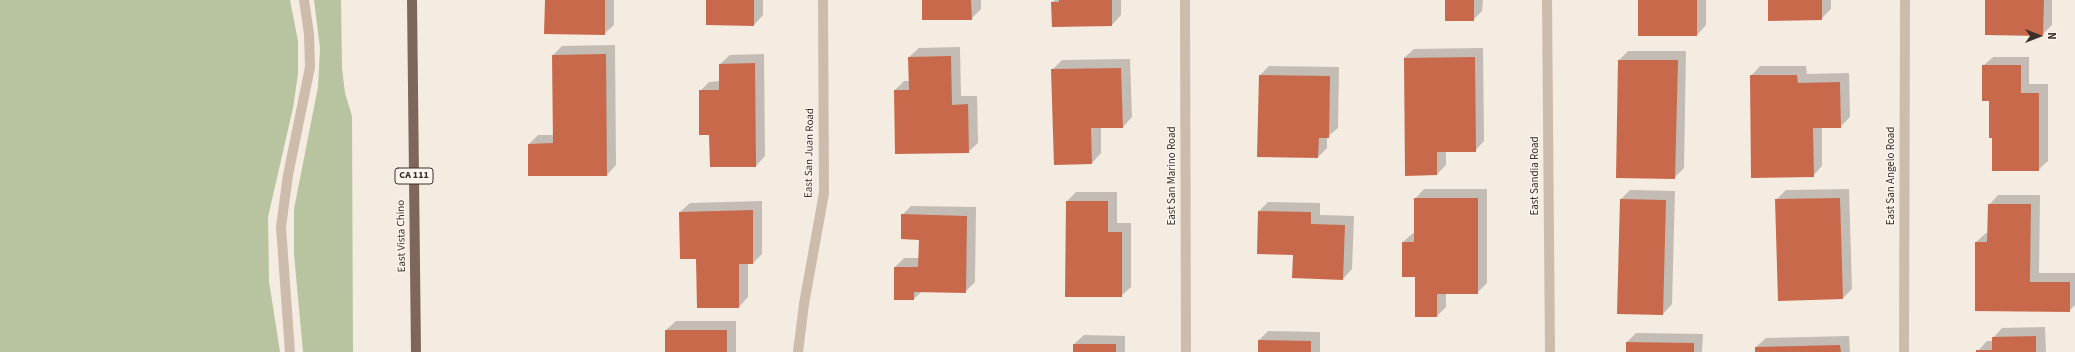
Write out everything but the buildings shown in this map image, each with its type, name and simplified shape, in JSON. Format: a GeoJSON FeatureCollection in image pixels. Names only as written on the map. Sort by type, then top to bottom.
{"type":"FeatureCollection","features":[{"type":"Feature","properties":{"kind":"main road","name":"East Vista Chino"},"geometry":{"type":"LineString","coordinates":[[412,0],[416,352]]}},
{"type":"Feature","properties":{"kind":"street"},"geometry":{"type":"LineString","coordinates":[[290,352],[281,227],[288,175],[310,67],[310,34],[304,0]]}},
{"type":"Feature","properties":{"kind":"street","name":"East San Juan Road"},"geometry":{"type":"LineString","coordinates":[[798,352],[804,304],[824,193],[823,0]]}},
{"type":"Feature","properties":{"kind":"street","name":"East San Marino Road"},"geometry":{"type":"LineString","coordinates":[[1185,0],[1186,352]]}},
{"type":"Feature","properties":{"kind":"street","name":"East Sandia Road"},"geometry":{"type":"LineString","coordinates":[[1547,0],[1550,352]]}},
{"type":"Feature","properties":{"kind":"street","name":"East San Angelo Road"},"geometry":{"type":"LineString","coordinates":[[1904,352],[1905,0]]}},
{"type":"Feature","properties":{"kind":"green space"},"geometry":{"type":"Polygon","coordinates":[[[0,0],[290,0],[298,41],[298,74],[293,108],[268,217],[269,281],[280,352],[0,352],[0,0]]]}},
{"type":"Feature","properties":{"kind":"green space"},"geometry":{"type":"Polygon","coordinates":[[[314,0],[341,0],[342,68],[345,93],[352,116],[353,352],[303,352],[294,254],[294,209],[318,87],[320,48],[314,0]]]}}]}
